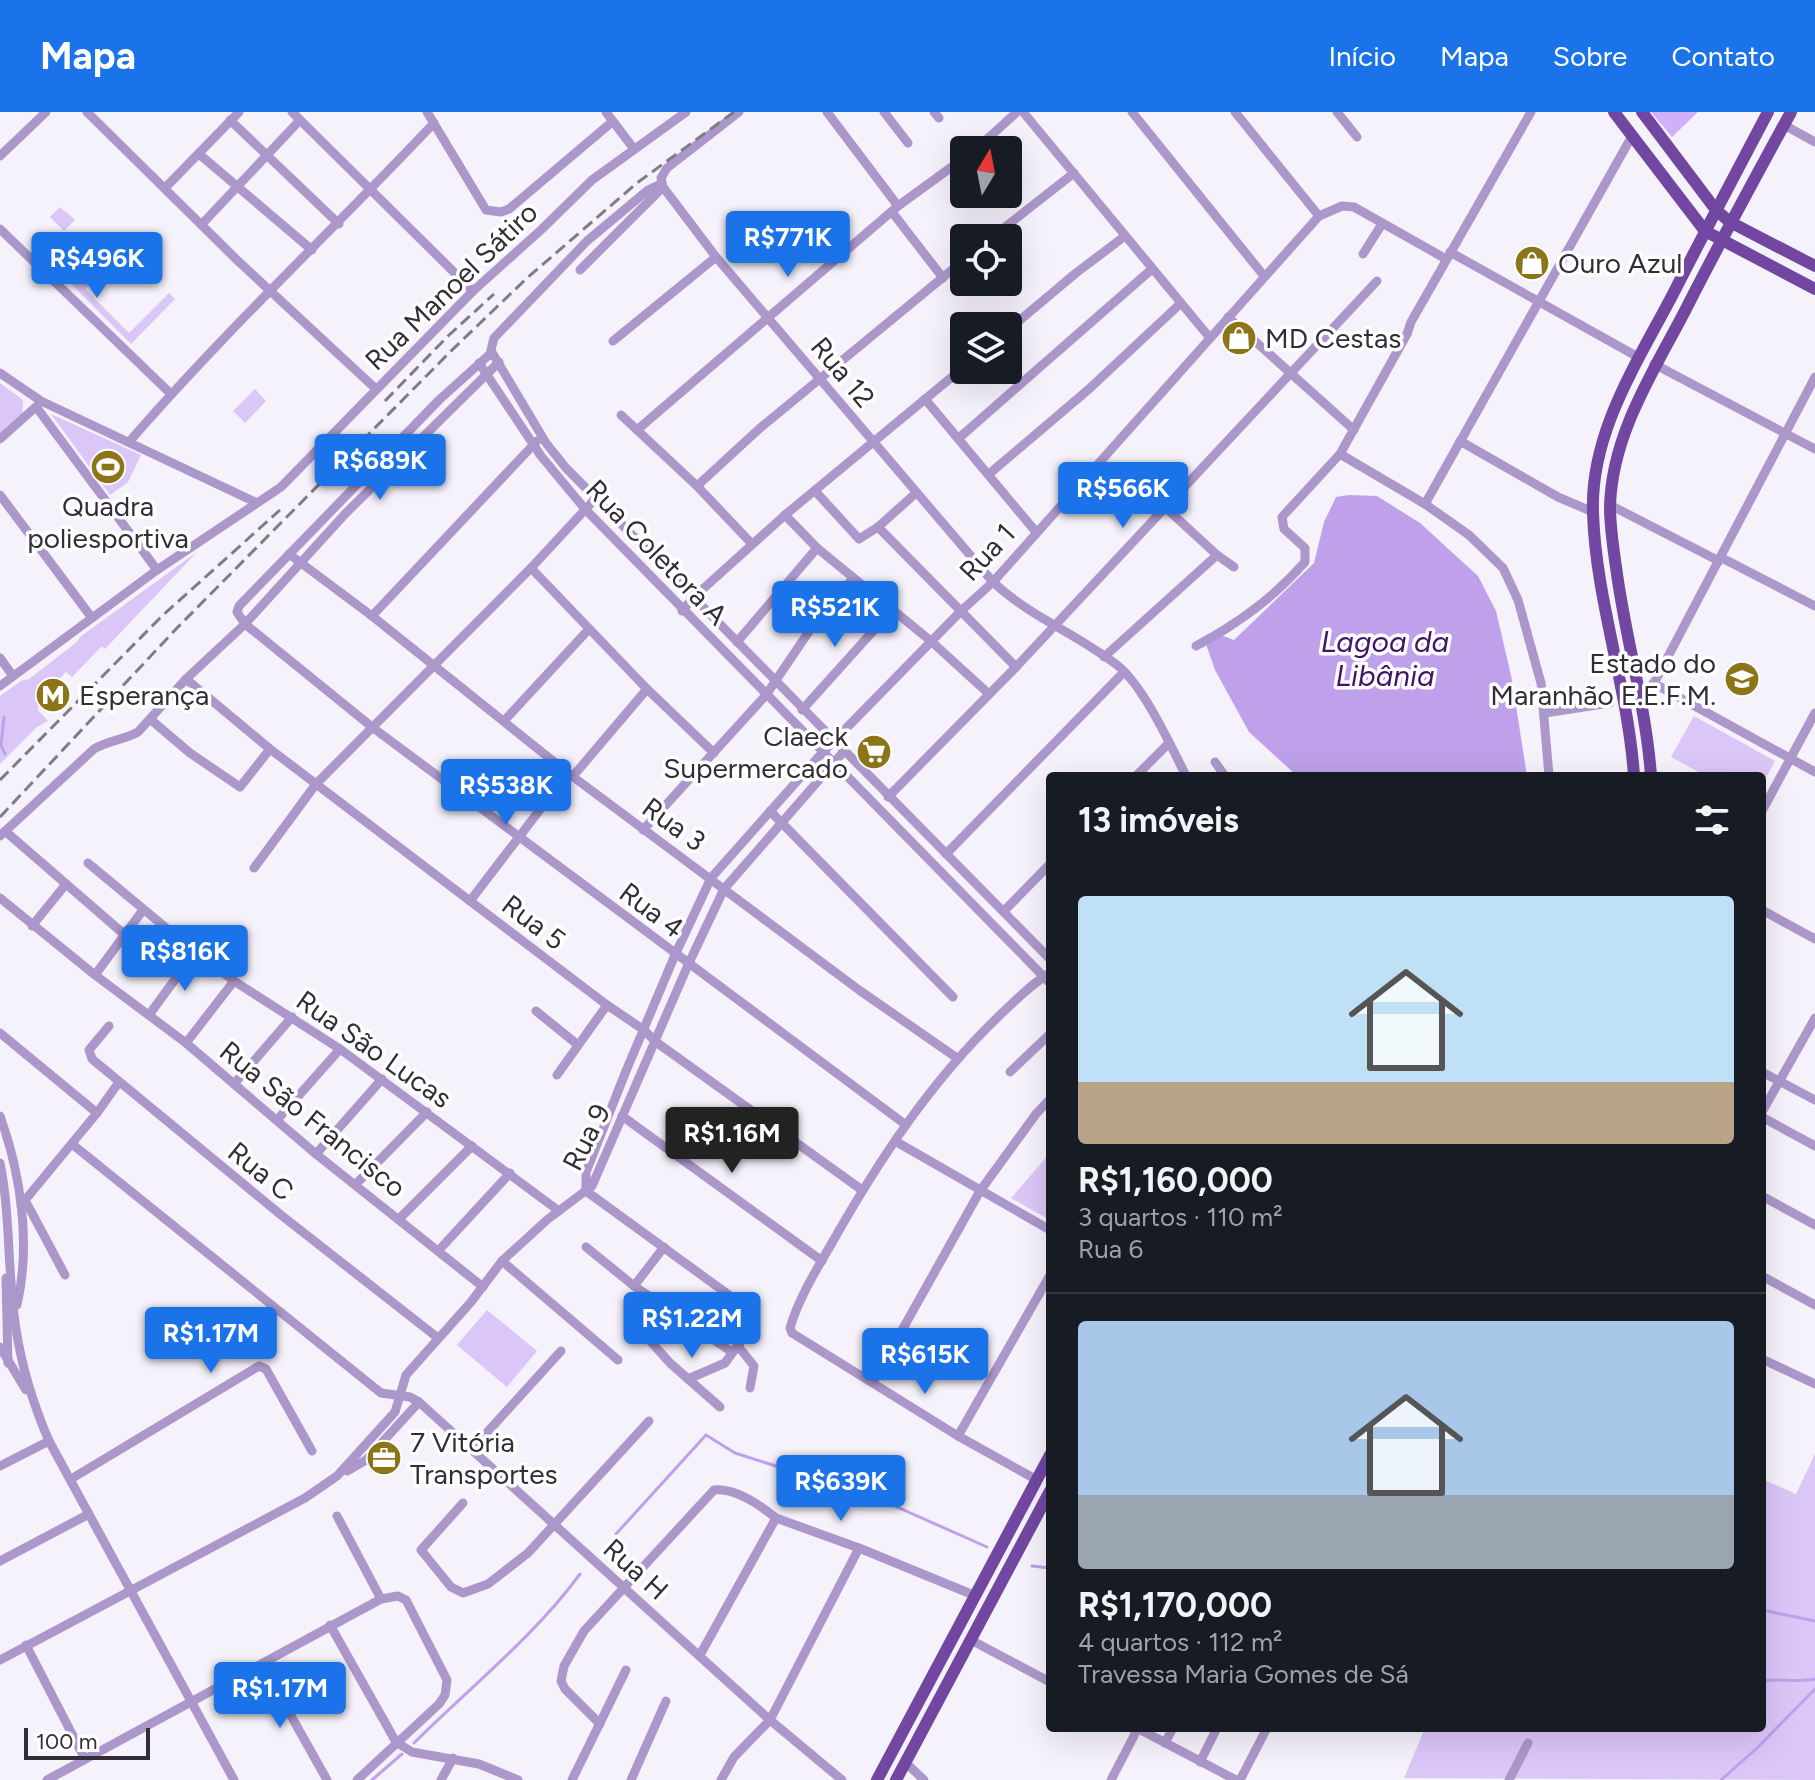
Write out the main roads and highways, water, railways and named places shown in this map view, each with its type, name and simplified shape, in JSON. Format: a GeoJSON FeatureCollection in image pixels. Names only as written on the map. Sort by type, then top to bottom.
{"type":"FeatureCollection","features":[{"type":"Feature","properties":{"kind":"main road"},"geometry":{"type":"LineString","coordinates":[[1614,112],[1705,231],[1815,289]]}},
{"type":"Feature","properties":{"kind":"main road"},"geometry":{"type":"LineString","coordinates":[[1642,112],[1716,210],[1730,222],[1815,266]]}},
{"type":"Feature","properties":{"kind":"main road"},"geometry":{"type":"LineString","coordinates":[[1632,772],[1621,690],[1597,565],[1593,512],[1598,458],[1618,399],[1638,357],[1768,112]]}},
{"type":"Feature","properties":{"kind":"main road"},"geometry":{"type":"LineString","coordinates":[[1650,772],[1619,590],[1610,505],[1621,445],[1654,364],[1791,112]]}},
{"type":"Feature","properties":{"kind":"main road"},"geometry":{"type":"LineString","coordinates":[[877,1780],[1046,1463]]}},
{"type":"Feature","properties":{"kind":"main road"},"geometry":{"type":"LineString","coordinates":[[896,1780],[1046,1499]]}},
{"type":"Feature","properties":{"kind":"water","name":"Lagoa da Libânia"},"geometry":{"type":"Polygon","coordinates":[[[1377,496],[1420,523],[1478,576],[1496,611],[1512,680],[1526,772],[1293,772],[1249,732],[1215,670],[1206,644],[1221,635],[1234,640],[1314,563],[1324,522],[1336,497],[1377,496]]]}},
{"type":"Feature","properties":{"kind":"waterway"},"geometry":{"type":"LineString","coordinates":[[4,717],[1,745],[5,754]]}},
{"type":"Feature","properties":{"kind":"waterway"},"geometry":{"type":"LineString","coordinates":[[616,1534],[706,1435],[735,1453],[879,1499],[987,1547]]}},
{"type":"Feature","properties":{"kind":"waterway"},"geometry":{"type":"LineString","coordinates":[[1032,1566],[1046,1568]]}},
{"type":"Feature","properties":{"kind":"waterway"},"geometry":{"type":"LineString","coordinates":[[414,1743],[522,1641],[580,1574]]}},
{"type":"Feature","properties":{"kind":"waterway"},"geometry":{"type":"LineString","coordinates":[[1766,1611],[1815,1621]]}},
{"type":"Feature","properties":{"kind":"waterway"},"geometry":{"type":"LineString","coordinates":[[1766,1681],[1815,1679]]}},
{"type":"Feature","properties":{"kind":"waterway"},"geometry":{"type":"LineString","coordinates":[[1721,1780],[1815,1689]]}},
{"type":"Feature","properties":{"kind":"waterway"},"geometry":{"type":"LineString","coordinates":[[372,1780],[402,1754]]}},
{"type":"Feature","properties":{"kind":"railway"},"geometry":{"type":"LineString","coordinates":[[0,817],[176,629],[527,278],[637,183],[734,112]]}},
{"type":"Feature","properties":{"kind":"railway"},"geometry":{"type":"LineString","coordinates":[[385,401],[494,294]]}},
{"type":"Feature","properties":{"kind":"railway"},"geometry":{"type":"LineString","coordinates":[[0,780],[162,616],[280,510]]}},
{"type":"Feature","properties":{"kind":"place","name":"Ouro Azul"},"geometry":{"type":"Point","coordinates":[1532,263]}},
{"type":"Feature","properties":{"kind":"place","name":"MD Cestas"},"geometry":{"type":"Point","coordinates":[1239,338]}},
{"type":"Feature","properties":{"kind":"place","name":"Quadra poliesportiva"},"geometry":{"type":"Point","coordinates":[108,467]}},
{"type":"Feature","properties":{"kind":"place","name":"Estado do Maranhão E.E.F.M."},"geometry":{"type":"Point","coordinates":[1742,679]}},
{"type":"Feature","properties":{"kind":"place","name":"Esperança"},"geometry":{"type":"Point","coordinates":[53,695]}},
{"type":"Feature","properties":{"kind":"place","name":"Claeck Supermercado"},"geometry":{"type":"Point","coordinates":[874,752]}},
{"type":"Feature","properties":{"kind":"place","name":"7 Vitória Transportes"},"geometry":{"type":"Point","coordinates":[384,1458]}}]}
